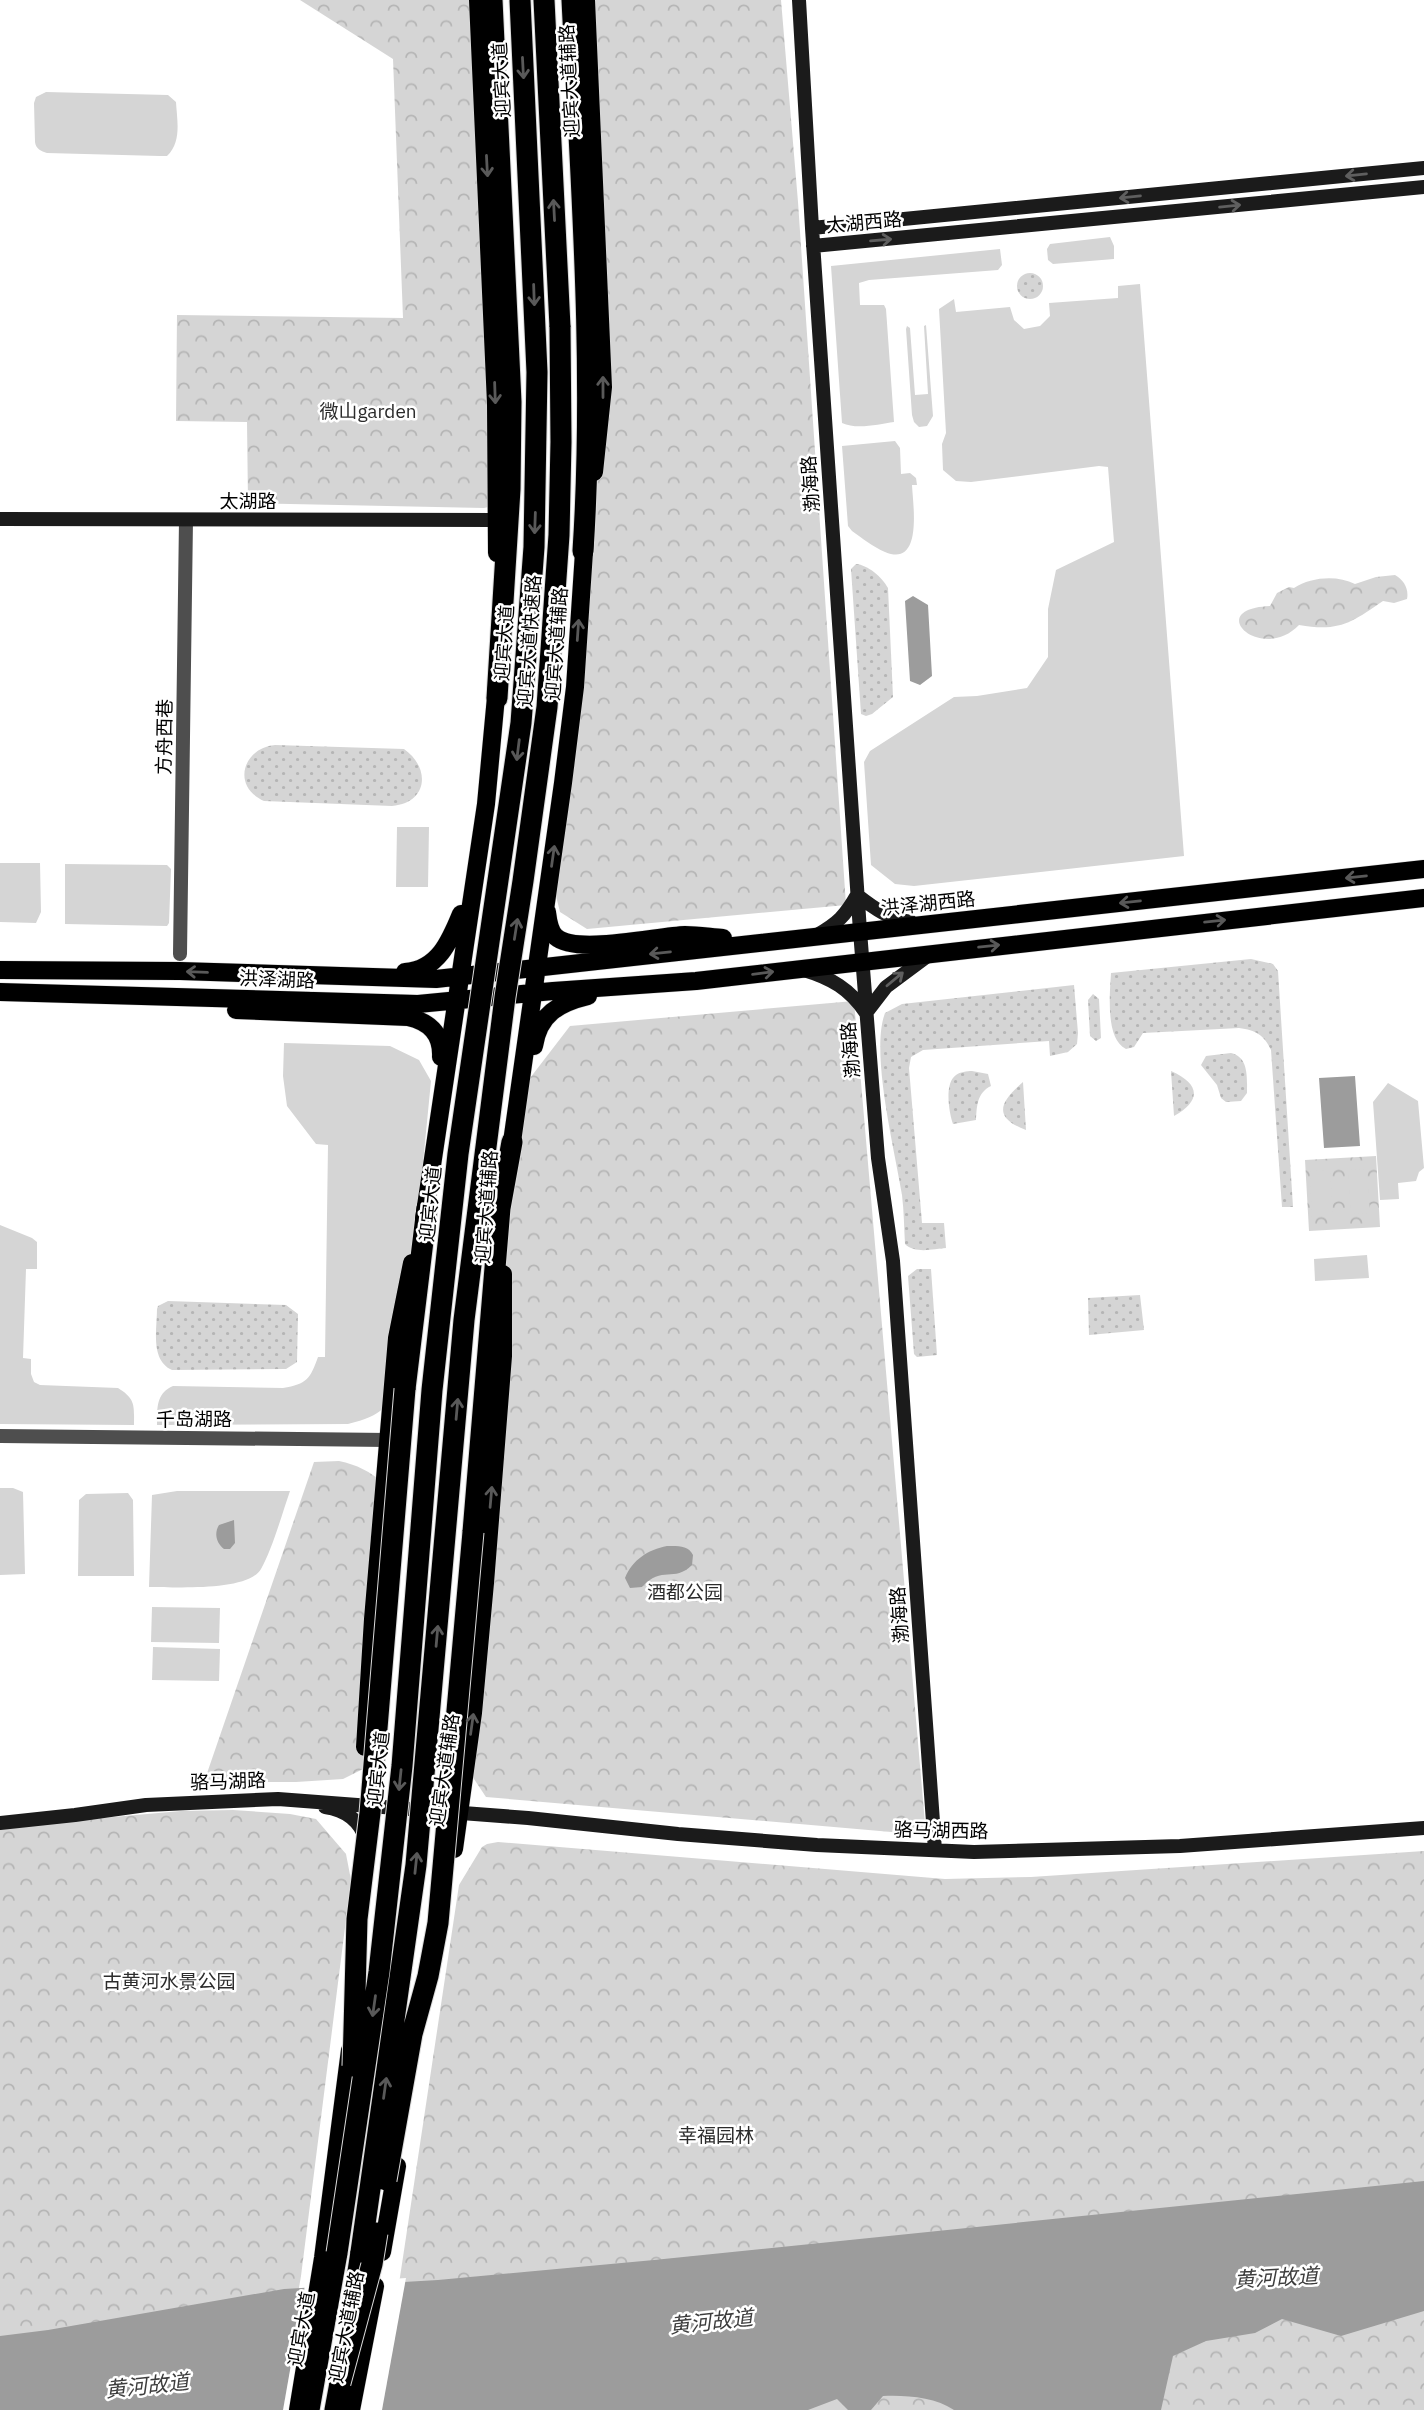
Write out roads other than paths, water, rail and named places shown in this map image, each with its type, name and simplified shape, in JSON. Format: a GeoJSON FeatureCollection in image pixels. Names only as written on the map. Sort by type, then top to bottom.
{"type":"FeatureCollection","features":[{"type":"Feature","properties":{"kind":"highway"},"geometry":{"type":"LineString","coordinates":[[492,0],[511,402],[510,489],[497,698]]}},
{"type":"Feature","properties":{"kind":"highway","name":"迎宾大道"},"geometry":{"type":"LineString","coordinates":[[309,2410],[331,2253],[379,1972],[399,1793],[432,1390],[458,1154],[521,723],[534,547],[537,372],[520,0]]}},
{"type":"Feature","properties":{"kind":"highway","name":"迎宾大道快速路"},"geometry":{"type":"LineString","coordinates":[[340,2383],[416,1865],[464,1320],[505,997],[547,707],[559,535],[561,442],[560,327],[544,0]]}},
{"type":"Feature","properties":{"kind":"highway"},"geometry":{"type":"LineString","coordinates":[[572,0],[588,394],[588,480],[583,551]]}},
{"type":"Feature","properties":{"kind":"highway"},"geometry":{"type":"LineString","coordinates":[[335,2410],[372,2264],[412,2034],[428,1976],[438,1923],[500,1208],[512,1142]]}},
{"type":"Feature","properties":{"kind":"highway"},"geometry":{"type":"LineString","coordinates":[[331,2253],[355,2044],[356,1919],[370,1814],[405,1389],[427,1208]]}},
{"type":"Feature","properties":{"kind":"main road","name":"迎宾大道辅路"},"geometry":{"type":"LineString","coordinates":[[298,2410],[331,2253],[370,1865],[365,1751],[397,1338],[408,1280],[427,1208],[481,836],[497,698],[497,520],[492,283],[478,0]]}},
{"type":"Feature","properties":{"kind":"main road","name":"迎宾大道辅路"},"geometry":{"type":"LineString","coordinates":[[351,2410],[383,2250],[414,2067],[434,1976],[473,1713],[503,1356],[503,1239],[512,1142],[575,687],[583,551],[601,425],[603,387],[586,0]]}},
{"type":"Feature","properties":{"kind":"main road"},"geometry":{"type":"LineString","coordinates":[[296,975],[410,972],[426,968],[438,959],[461,914],[481,836]]}},
{"type":"Feature","properties":{"kind":"main road","name":"洪泽湖西路"},"geometry":{"type":"LineString","coordinates":[[436,979],[1424,869]]}},
{"type":"Feature","properties":{"kind":"main road"},"geometry":{"type":"LineString","coordinates":[[512,1142],[527,1087],[536,1035],[549,1012],[575,999],[862,960],[1424,898]]}},
{"type":"Feature","properties":{"kind":"main road"},"geometry":{"type":"LineString","coordinates":[[545,907],[550,928],[556,938],[567,943],[591,945],[684,935],[775,941]]}},
{"type":"Feature","properties":{"kind":"main road","name":"洪泽湖路"},"geometry":{"type":"LineString","coordinates":[[0,970],[436,979]]}},
{"type":"Feature","properties":{"kind":"main road","name":"洪泽湖路"},"geometry":{"type":"LineString","coordinates":[[0,992],[418,1004],[696,981]]}},
{"type":"Feature","properties":{"kind":"main road"},"geometry":{"type":"LineString","coordinates":[[48,993],[188,1008],[408,1017],[422,1020],[436,1031],[442,1044],[441,1068],[429,1140],[431,1174]]}},
{"type":"Feature","properties":{"kind":"street"},"geometry":{"type":"LineString","coordinates":[[799,0],[811,228]]}},
{"type":"Feature","properties":{"kind":"street","name":"太湖西路"},"geometry":{"type":"LineString","coordinates":[[1424,168],[811,228],[813,246],[1424,187]]}},
{"type":"Feature","properties":{"kind":"street","name":"渤海路"},"geometry":{"type":"LineString","coordinates":[[813,246],[857,895],[878,1158],[893,1261],[935,1850]]}},
{"type":"Feature","properties":{"kind":"street","name":"太湖路"},"geometry":{"type":"LineString","coordinates":[[0,519],[497,520]]}},
{"type":"Feature","properties":{"kind":"street","name":"方舟西巷"},"geometry":{"type":"LineString","coordinates":[[180,954],[186,520]]}},
{"type":"Feature","properties":{"kind":"street"},"geometry":{"type":"LineString","coordinates":[[816,936],[845,916],[857,895],[882,914],[897,920],[929,924]]}},
{"type":"Feature","properties":{"kind":"street"},"geometry":{"type":"LineString","coordinates":[[799,968],[834,981],[858,1001],[866,1013],[886,986],[932,953]]}},
{"type":"Feature","properties":{"kind":"street","name":"千岛湖路"},"geometry":{"type":"LineString","coordinates":[[0,1436],[388,1440]]}},
{"type":"Feature","properties":{"kind":"street","name":"骆马湖路"},"geometry":{"type":"LineString","coordinates":[[0,1824],[146,1805],[278,1799],[458,1813]]}},
{"type":"Feature","properties":{"kind":"street"},"geometry":{"type":"LineString","coordinates":[[146,1805],[272,1802],[331,1808],[352,1816],[362,1828],[369,1849]]}},
{"type":"Feature","properties":{"kind":"street","name":"骆马湖西路"},"geometry":{"type":"LineString","coordinates":[[458,1813],[734,1839],[974,1852],[1180,1846],[1424,1828]]}},
{"type":"Feature","properties":{"kind":"water"},"geometry":{"type":"Polygon","coordinates":[[[913,596],[928,605],[932,676],[920,685],[910,681],[905,601],[913,596]]]}},
{"type":"Feature","properties":{"kind":"water"},"geometry":{"type":"Polygon","coordinates":[[[1355,1076],[1360,1146],[1324,1148],[1319,1078],[1355,1076]]]}},
{"type":"Feature","properties":{"kind":"water"},"geometry":{"type":"Polygon","coordinates":[[[234,1520],[235,1543],[230,1549],[224,1549],[216,1535],[217,1528],[234,1520]]]}},
{"type":"Feature","properties":{"kind":"water"},"geometry":{"type":"Polygon","coordinates":[[[667,1546],[688,1549],[693,1555],[692,1565],[679,1573],[649,1580],[642,1587],[630,1588],[625,1578],[632,1566],[647,1553],[667,1546]]]}},
{"type":"Feature","properties":{"kind":"water","name":"黄河故道"},"geometry":{"type":"Polygon","coordinates":[[[1424,2181],[1424,2311],[1341,2336],[1282,2319],[1255,2333],[1206,2341],[1173,2356],[1161,2410],[954,2410],[929,2400],[883,2396],[871,2410],[848,2410],[837,2399],[808,2410],[0,2410],[0,2336],[284,2289],[438,2280],[654,2260],[1424,2181]]]}},
{"type":"Feature","properties":{"kind":"park label","name":"微山garden"},"geometry":{"type":"Point","coordinates":[368,411]}},
{"type":"Feature","properties":{"kind":"park label","name":"酒都公园"},"geometry":{"type":"Point","coordinates":[685,1592]}},
{"type":"Feature","properties":{"kind":"park label","name":"古黄河水景公园"},"geometry":{"type":"Point","coordinates":[169,1981]}},
{"type":"Feature","properties":{"kind":"park label","name":"幸福园林"},"geometry":{"type":"Point","coordinates":[716,2135]}}]}
